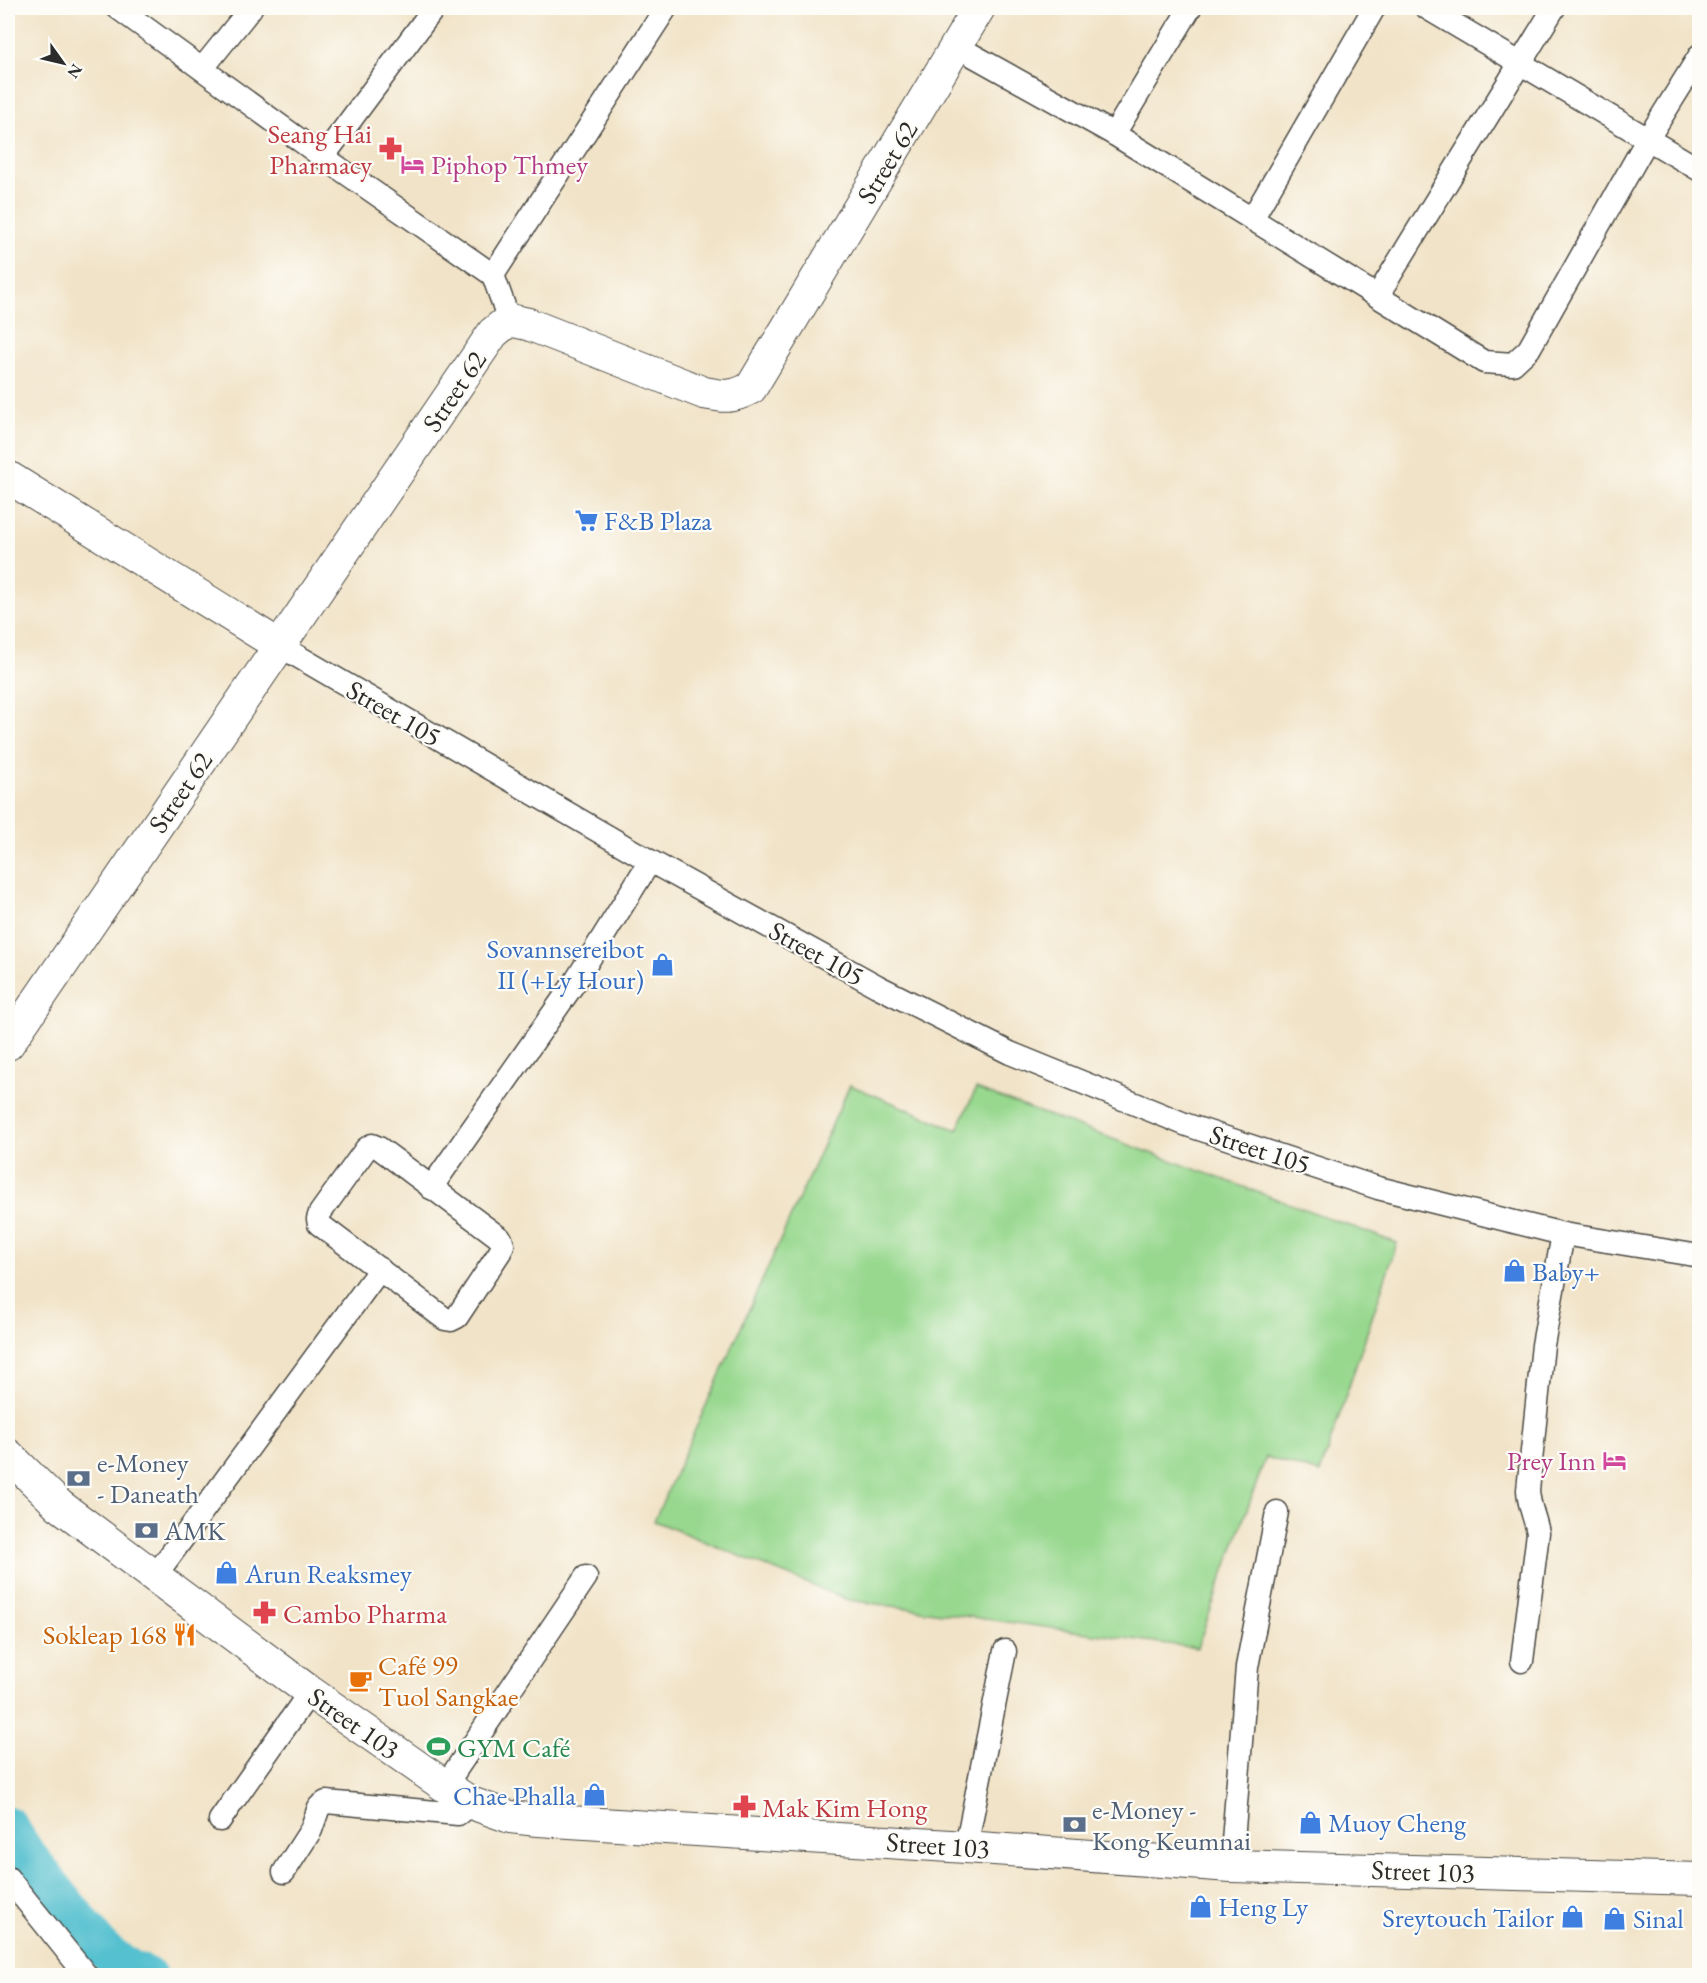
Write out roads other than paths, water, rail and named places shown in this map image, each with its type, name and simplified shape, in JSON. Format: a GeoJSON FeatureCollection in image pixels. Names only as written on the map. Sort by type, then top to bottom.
{"type":"FeatureCollection","features":[{"type":"Feature","properties":{"kind":"street"},"geometry":{"type":"LineString","coordinates":[[118,8],[323,158],[493,275],[509,320]]}},
{"type":"Feature","properties":{"kind":"street"},"geometry":{"type":"LineString","coordinates":[[202,69],[251,8]]}},
{"type":"Feature","properties":{"kind":"street"},"geometry":{"type":"LineString","coordinates":[[323,158],[434,8]]}},
{"type":"Feature","properties":{"kind":"street"},"geometry":{"type":"LineString","coordinates":[[493,275],[666,8]]}},
{"type":"Feature","properties":{"kind":"street","name":"Street 62"},"geometry":{"type":"LineString","coordinates":[[8,1044],[494,333],[509,320],[528,324],[704,393],[725,397],[738,395],[751,388],[979,8]]}},
{"type":"Feature","properties":{"kind":"street"},"geometry":{"type":"LineString","coordinates":[[1114,134],[1190,8]]}},
{"type":"Feature","properties":{"kind":"street"},"geometry":{"type":"LineString","coordinates":[[1252,219],[1374,8]]}},
{"type":"Feature","properties":{"kind":"street"},"geometry":{"type":"LineString","coordinates":[[1427,8],[1700,170]]}},
{"type":"Feature","properties":{"kind":"street"},"geometry":{"type":"LineString","coordinates":[[1378,295],[1554,8]]}},
{"type":"Feature","properties":{"kind":"street"},"geometry":{"type":"LineString","coordinates":[[956,46],[1114,134],[1484,362],[1513,364],[1528,349],[1647,140],[1700,55]]}},
{"type":"Feature","properties":{"kind":"street","name":"Street 105"},"geometry":{"type":"LineString","coordinates":[[8,477],[280,646],[650,861],[877,986],[1010,1053],[1187,1125],[1356,1181],[1563,1234],[1700,1256]]}},
{"type":"Feature","properties":{"kind":"street"},"geometry":{"type":"LineString","coordinates":[[431,1188],[575,982],[650,861]]}},
{"type":"Feature","properties":{"kind":"street"},"geometry":{"type":"LineString","coordinates":[[372,1145],[501,1239],[503,1245],[457,1317],[452,1320],[445,1318],[380,1269],[320,1224],[318,1219],[366,1149],[372,1145]]}},
{"type":"Feature","properties":{"kind":"street"},"geometry":{"type":"LineString","coordinates":[[1522,1661],[1538,1533],[1536,1521],[1529,1506],[1528,1490],[1543,1345],[1563,1234]]}},
{"type":"Feature","properties":{"kind":"street"},"geometry":{"type":"LineString","coordinates":[[156,1576],[380,1269]]}},
{"type":"Feature","properties":{"kind":"street","name":"Street 103"},"geometry":{"type":"LineString","coordinates":[[8,1455],[59,1505],[310,1692],[471,1803],[510,1817],[1231,1866],[1700,1879]]}},
{"type":"Feature","properties":{"kind":"street"},"geometry":{"type":"LineString","coordinates":[[1231,1866],[1247,1667],[1277,1512]]}},
{"type":"Feature","properties":{"kind":"street"},"geometry":{"type":"LineString","coordinates":[[445,1786],[586,1577]]}},
{"type":"Feature","properties":{"kind":"street"},"geometry":{"type":"LineString","coordinates":[[966,1847],[1005,1651]]}},
{"type":"Feature","properties":{"kind":"street"},"geometry":{"type":"LineString","coordinates":[[220,1820],[310,1692]]}},
{"type":"Feature","properties":{"kind":"street"},"geometry":{"type":"LineString","coordinates":[[284,1872],[311,1830],[319,1807],[326,1802],[458,1814],[471,1803]]}},
{"type":"Feature","properties":{"kind":"street"},"geometry":{"type":"LineString","coordinates":[[8,1878],[87,1976]]}},
{"type":"Feature","properties":{"kind":"waterway"},"geometry":{"type":"LineString","coordinates":[[8,1825],[26,1853],[103,1950],[131,1969],[148,1976]]}},
{"type":"Feature","properties":{"kind":"place","name":"Seang Hai Pharmacy"},"geometry":{"type":"Point","coordinates":[390,149]}},
{"type":"Feature","properties":{"kind":"place","name":"Piphop Thmey"},"geometry":{"type":"Point","coordinates":[413,164]}},
{"type":"Feature","properties":{"kind":"place","name":"F&B Plaza"},"geometry":{"type":"Point","coordinates":[586,520]}},
{"type":"Feature","properties":{"kind":"place","name":"Sovannsereibot II (+Ly Hour)"},"geometry":{"type":"Point","coordinates":[662,964]}},
{"type":"Feature","properties":{"kind":"place","name":"Baby+"},"geometry":{"type":"Point","coordinates":[1514,1271]}},
{"type":"Feature","properties":{"kind":"place","name":"Prey Inn"},"geometry":{"type":"Point","coordinates":[1614,1460]}},
{"type":"Feature","properties":{"kind":"place","name":"e-Money - Daneath"},"geometry":{"type":"Point","coordinates":[79,1478]}},
{"type":"Feature","properties":{"kind":"place","name":"AMK"},"geometry":{"type":"Point","coordinates":[146,1530]}},
{"type":"Feature","properties":{"kind":"place","name":"Arun Reaksmey"},"geometry":{"type":"Point","coordinates":[227,1573]}},
{"type":"Feature","properties":{"kind":"place","name":"Cambo Pharma"},"geometry":{"type":"Point","coordinates":[265,1613]}},
{"type":"Feature","properties":{"kind":"place","name":"Sokleap 168"},"geometry":{"type":"Point","coordinates":[185,1634]}},
{"type":"Feature","properties":{"kind":"place","name":"Café 99 Tuol Sangkae"},"geometry":{"type":"Point","coordinates":[360,1681]}},
{"type":"Feature","properties":{"kind":"place","name":"GYM Café"},"geometry":{"type":"Point","coordinates":[439,1747]}},
{"type":"Feature","properties":{"kind":"place","name":"Chae Phalla"},"geometry":{"type":"Point","coordinates":[594,1795]}},
{"type":"Feature","properties":{"kind":"place","name":"Mak Kim Hong"},"geometry":{"type":"Point","coordinates":[744,1807]}},
{"type":"Feature","properties":{"kind":"place","name":"Muoy Cheng"},"geometry":{"type":"Point","coordinates":[1310,1822]}},
{"type":"Feature","properties":{"kind":"place","name":"e-Money - Kong Keumnai"},"geometry":{"type":"Point","coordinates":[1074,1825]}},
{"type":"Feature","properties":{"kind":"place","name":"Heng Ly"},"geometry":{"type":"Point","coordinates":[1200,1906]}},
{"type":"Feature","properties":{"kind":"place","name":"Sreytouch Tailor"},"geometry":{"type":"Point","coordinates":[1572,1917]}},
{"type":"Feature","properties":{"kind":"place","name":"Sinal"},"geometry":{"type":"Point","coordinates":[1615,1918]}}]}
